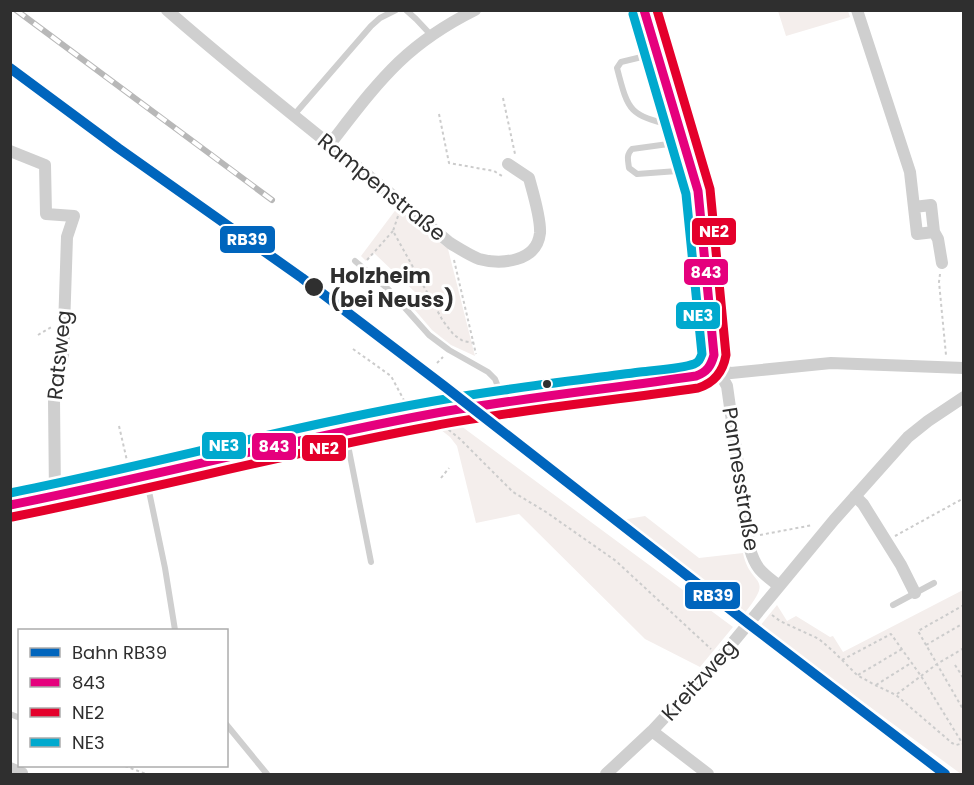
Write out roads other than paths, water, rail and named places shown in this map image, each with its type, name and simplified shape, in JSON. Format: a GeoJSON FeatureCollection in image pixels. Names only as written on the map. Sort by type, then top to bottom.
{"type":"FeatureCollection","features":[{"type":"Feature","properties":{"kind":"main road"},"geometry":{"type":"LineString","coordinates":[[10,505],[432,413],[702,375],[710,368],[714,355],[698,191],[644,10]]}},
{"type":"Feature","properties":{"kind":"street","name":"Rampenstraße"},"geometry":{"type":"LineString","coordinates":[[167,10],[203,42],[450,243],[469,255],[504,262],[525,256],[537,243],[540,234],[539,225],[529,178],[510,165]]}},
{"type":"Feature","properties":{"kind":"street"},"geometry":{"type":"LineString","coordinates":[[330,144],[383,79],[407,55],[431,35],[475,10]]}},
{"type":"Feature","properties":{"kind":"street"},"geometry":{"type":"LineString","coordinates":[[857,10],[910,172],[917,234],[934,232],[938,239],[942,263]]}},
{"type":"Feature","properties":{"kind":"street","name":"Ratsweg"},"geometry":{"type":"LineString","coordinates":[[10,152],[45,165],[46,213],[74,216],[67,237],[63,358],[54,400],[55,496]]}},
{"type":"Feature","properties":{"kind":"street"},"geometry":{"type":"LineString","coordinates":[[710,368],[731,373],[831,363],[963,368]]}},
{"type":"Feature","properties":{"kind":"street","name":"Pannesstraße"},"geometry":{"type":"LineString","coordinates":[[710,368],[722,377],[727,386],[748,537],[754,561],[759,570],[779,586]]}},
{"type":"Feature","properties":{"kind":"street","name":"Kreitzweg"},"geometry":{"type":"LineString","coordinates":[[606,774],[652,730],[720,658],[834,520],[908,437],[963,398]]}},
{"type":"Feature","properties":{"kind":"street"},"geometry":{"type":"LineString","coordinates":[[855,496],[864,504],[915,593]]}},
{"type":"Feature","properties":{"kind":"street"},"geometry":{"type":"LineString","coordinates":[[652,730],[708,774]]}},
{"type":"Feature","properties":{"kind":"lane"},"geometry":{"type":"LineString","coordinates":[[294,115],[371,26],[380,18],[396,10]]}},
{"type":"Feature","properties":{"kind":"lane"},"geometry":{"type":"LineString","coordinates":[[406,10],[431,35]]}},
{"type":"Feature","properties":{"kind":"lane"},"geometry":{"type":"LineString","coordinates":[[657,53],[618,64],[624,95],[633,111],[639,116],[682,135]]}},
{"type":"Feature","properties":{"kind":"lane"},"geometry":{"type":"LineString","coordinates":[[682,135],[632,149],[627,158],[629,168],[637,174],[691,170]]}},
{"type":"Feature","properties":{"kind":"lane"},"geometry":{"type":"LineString","coordinates":[[355,261],[387,289],[429,335],[449,350],[479,366],[495,379],[504,402]]}},
{"type":"Feature","properties":{"kind":"lane"},"geometry":{"type":"LineString","coordinates":[[346,431],[371,562]]}},
{"type":"Feature","properties":{"kind":"lane"},"geometry":{"type":"LineString","coordinates":[[138,478],[165,568],[175,629]]}},
{"type":"Feature","properties":{"kind":"lane"},"geometry":{"type":"LineString","coordinates":[[893,605],[934,583]]}},
{"type":"Feature","properties":{"kind":"lane"},"geometry":{"type":"LineString","coordinates":[[228,726],[267,774]]}},
{"type":"Feature","properties":{"kind":"railway"},"geometry":{"type":"LineString","coordinates":[[16,10],[272,200]]}},
{"type":"Feature","properties":{"kind":"rail line","name":"RB39"},"geometry":{"type":"LineString","coordinates":[[10,68],[118,148],[302,278],[945,774]]}},
{"type":"Feature","properties":{"kind":"place","name":"Holzheim (bei Neuss)"},"geometry":{"type":"Point","coordinates":[314,287]}}]}
